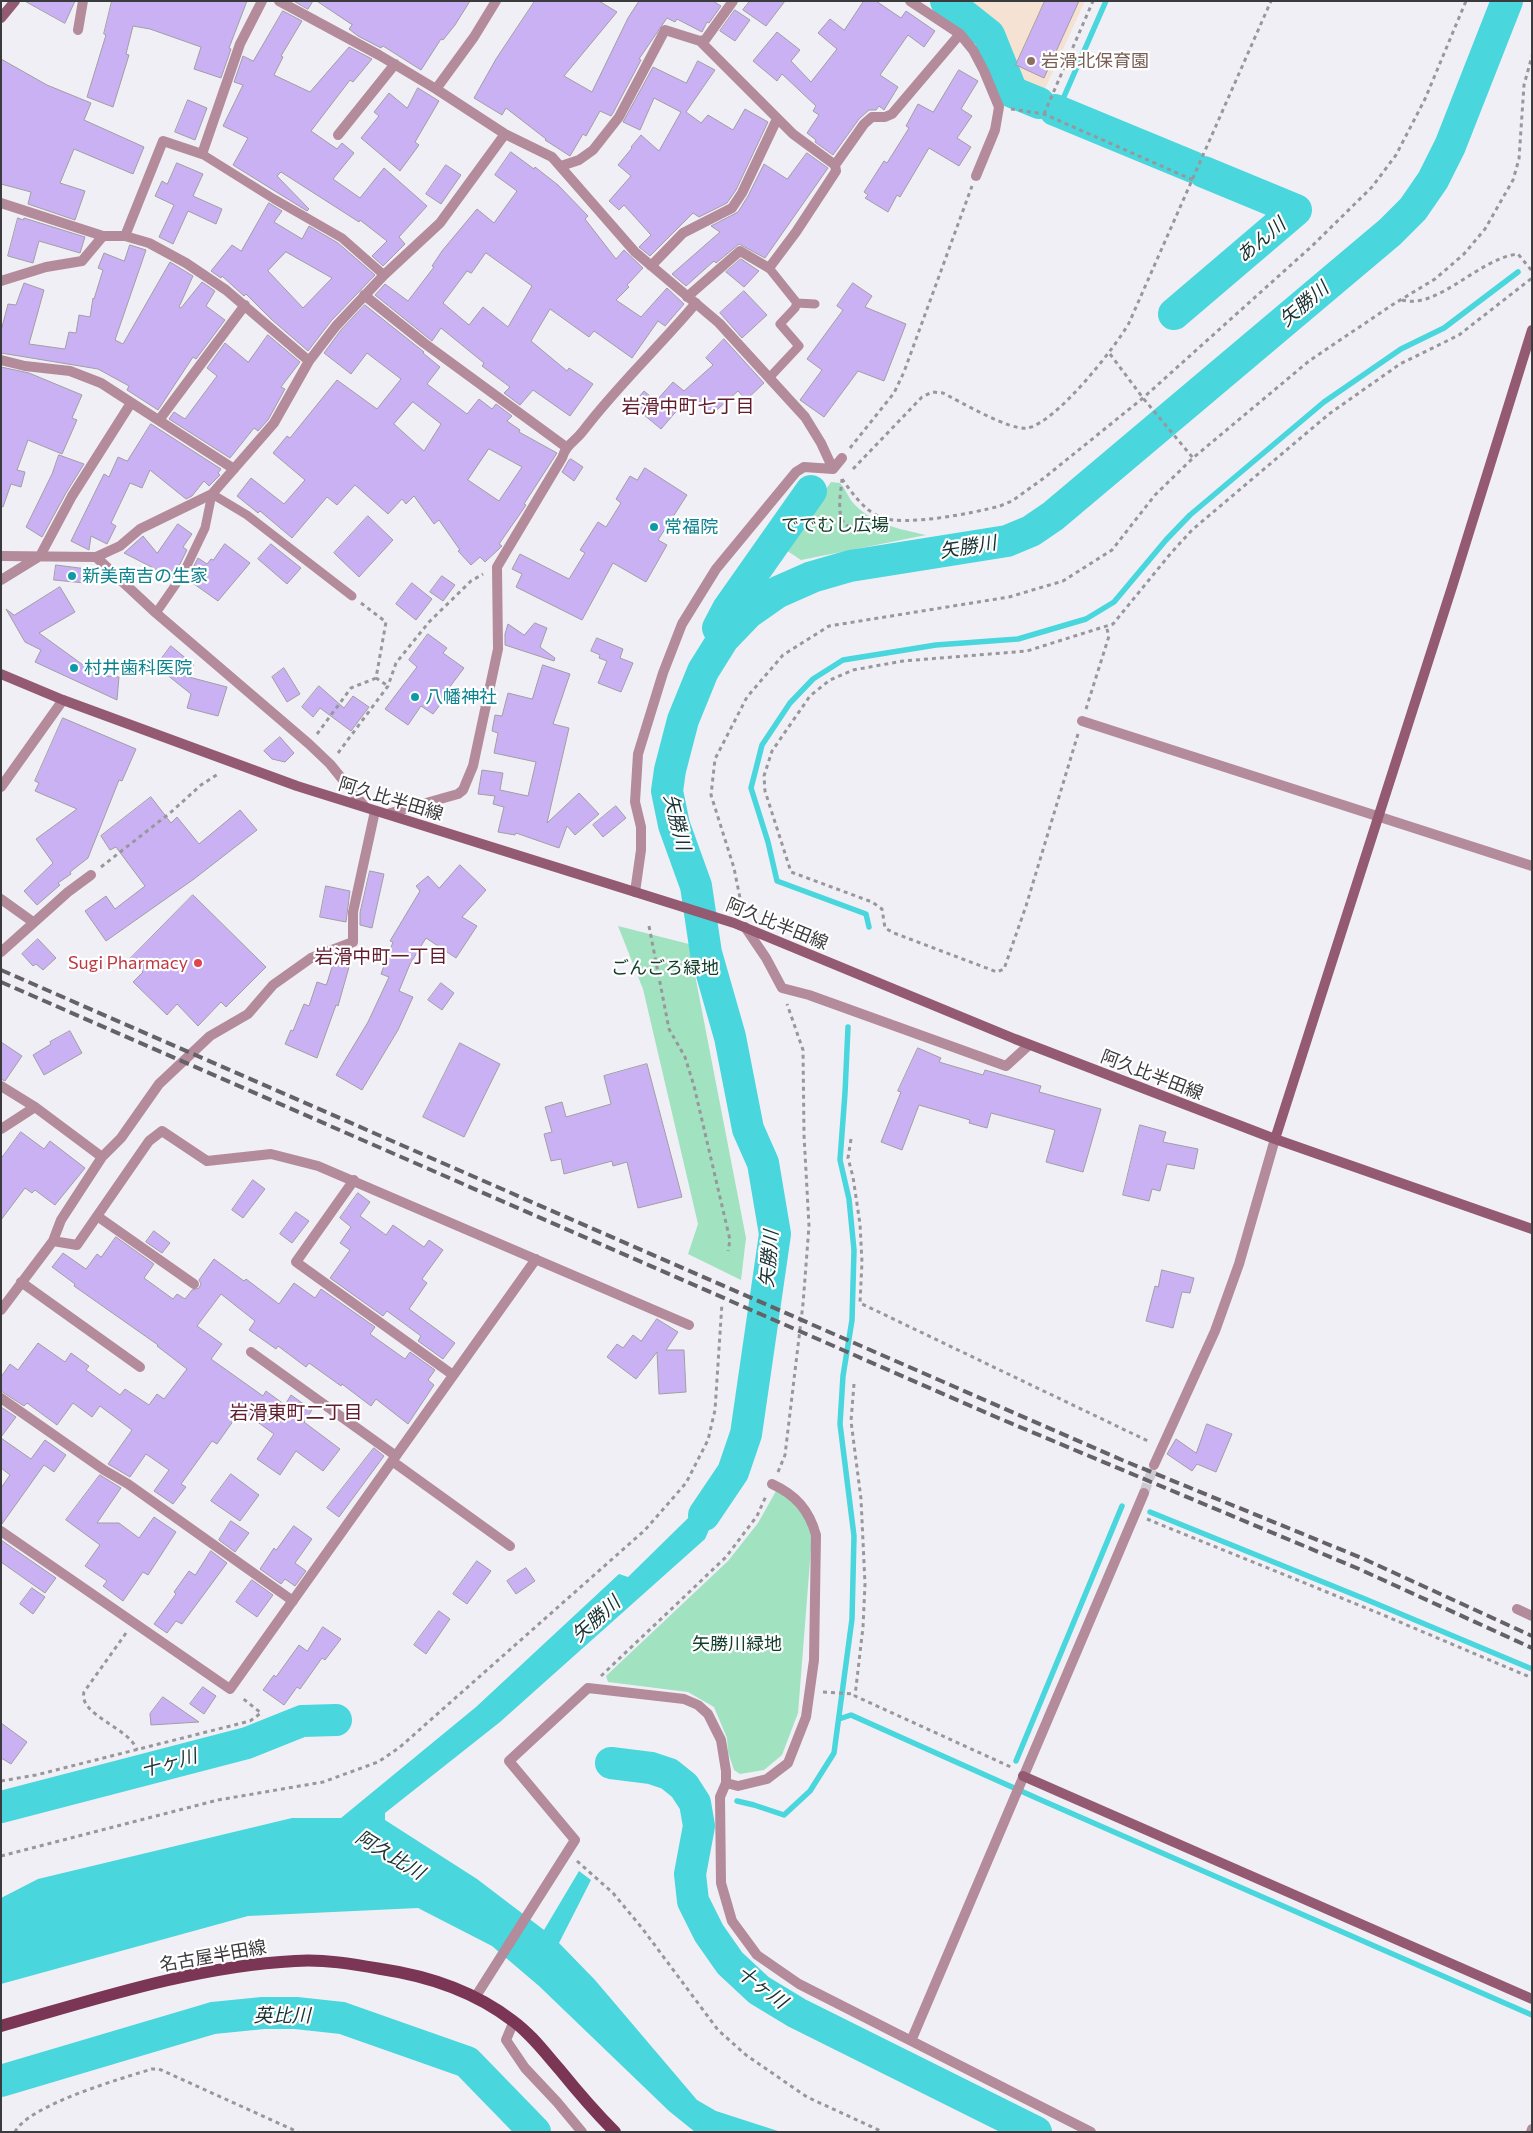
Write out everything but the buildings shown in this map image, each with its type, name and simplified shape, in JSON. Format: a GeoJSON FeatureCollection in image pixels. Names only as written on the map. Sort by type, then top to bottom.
{"type":"FeatureCollection","features":[{"type":"Feature","properties":{"kind":"main road"},"geometry":{"type":"LineString","coordinates":[[1,18],[15,1]]}},
{"type":"Feature","properties":{"kind":"main road"},"geometry":{"type":"LineString","coordinates":[[1275,1139],[1532,330]]}},
{"type":"Feature","properties":{"kind":"main road","name":"阿久比半田線"},"geometry":{"type":"LineString","coordinates":[[1,674],[63,700],[225,761],[375,811],[734,923],[1029,1044],[1275,1139],[1532,1229]]}},
{"type":"Feature","properties":{"kind":"main road"},"geometry":{"type":"LineString","coordinates":[[1024,1775],[1532,1999]]}},
{"type":"Feature","properties":{"kind":"main road","name":"名古屋半田線"},"geometry":{"type":"LineString","coordinates":[[1,2026],[124,1992],[231,1967],[296,1961],[352,1964],[409,1973],[476,1996],[514,2021],[540,2046],[592,2108],[615,2132]]}},
{"type":"Feature","properties":{"kind":"street"},"geometry":{"type":"LineString","coordinates":[[78,30],[83,1]]}},
{"type":"Feature","properties":{"kind":"street"},"geometry":{"type":"LineString","coordinates":[[125,236],[163,141],[202,154],[240,44],[262,1]]}},
{"type":"Feature","properties":{"kind":"street"},"geometry":{"type":"LineString","coordinates":[[279,1],[394,64],[505,134],[552,157],[635,252],[719,323],[769,378],[808,422],[833,469]]}},
{"type":"Feature","properties":{"kind":"street"},"geometry":{"type":"LineString","coordinates":[[436,89],[474,37],[496,1]]}},
{"type":"Feature","properties":{"kind":"street"},"geometry":{"type":"LineString","coordinates":[[700,41],[705,40],[733,1]]}},
{"type":"Feature","properties":{"kind":"street"},"geometry":{"type":"LineString","coordinates":[[910,1],[960,34],[977,57],[999,107],[994,130],[976,176]]}},
{"type":"Feature","properties":{"kind":"street"},"geometry":{"type":"LineString","coordinates":[[561,166],[579,160],[593,150],[619,117],[665,30],[700,41],[793,134],[835,165],[836,171],[796,232],[769,268],[740,251],[686,297]]}},
{"type":"Feature","properties":{"kind":"street"},"geometry":{"type":"LineString","coordinates":[[835,165],[864,124],[872,117],[885,117],[892,114],[960,34]]}},
{"type":"Feature","properties":{"kind":"street"},"geometry":{"type":"LineString","coordinates":[[338,135],[394,64]]}},
{"type":"Feature","properties":{"kind":"street"},"geometry":{"type":"LineString","coordinates":[[651,266],[683,233],[732,208],[742,193],[777,119]]}},
{"type":"Feature","properties":{"kind":"street"},"geometry":{"type":"LineString","coordinates":[[1,556],[96,557],[120,546],[140,529],[212,494],[274,423],[309,361],[336,326],[384,275],[440,223],[505,134]]}},
{"type":"Feature","properties":{"kind":"street"},"geometry":{"type":"LineString","coordinates":[[1,203],[103,236],[125,236],[150,243],[186,263],[245,305],[309,361]]}},
{"type":"Feature","properties":{"kind":"street"},"geometry":{"type":"LineString","coordinates":[[1,281],[46,267],[82,262],[103,236]]}},
{"type":"Feature","properties":{"kind":"street"},"geometry":{"type":"LineString","coordinates":[[364,296],[424,343],[566,447]]}},
{"type":"Feature","properties":{"kind":"street"},"geometry":{"type":"LineString","coordinates":[[387,814],[458,794],[463,790],[473,766],[498,649],[497,567],[562,458],[566,447],[577,439],[608,398],[674,329],[696,303]]}},
{"type":"Feature","properties":{"kind":"street"},"geometry":{"type":"LineString","coordinates":[[159,420],[245,305]]}},
{"type":"Feature","properties":{"kind":"street"},"geometry":{"type":"LineString","coordinates":[[1,360],[25,366],[70,371],[87,376],[101,383],[234,469]]}},
{"type":"Feature","properties":{"kind":"street"},"geometry":{"type":"LineString","coordinates":[[1,580],[40,556],[72,496],[131,403]]}},
{"type":"Feature","properties":{"kind":"street"},"geometry":{"type":"LineString","coordinates":[[833,469],[842,458]]}},
{"type":"Feature","properties":{"kind":"street"},"geometry":{"type":"LineString","coordinates":[[635,892],[641,835],[636,802],[638,754],[652,704],[682,624],[716,569],[796,472],[804,467],[833,469]]}},
{"type":"Feature","properties":{"kind":"street"},"geometry":{"type":"LineString","coordinates":[[96,557],[156,613],[309,744],[330,764],[365,807]]}},
{"type":"Feature","properties":{"kind":"street"},"geometry":{"type":"LineString","coordinates":[[2,783],[63,700]]}},
{"type":"Feature","properties":{"kind":"street"},"geometry":{"type":"LineString","coordinates":[[1082,721],[1532,866]]}},
{"type":"Feature","properties":{"kind":"street"},"geometry":{"type":"LineString","coordinates":[[1,1310],[53,1241],[61,1220],[102,1157],[121,1138],[159,1084],[210,1036],[248,1014],[273,985],[311,958],[353,942],[353,912],[375,811]]}},
{"type":"Feature","properties":{"kind":"street"},"geometry":{"type":"LineString","coordinates":[[1,952],[68,892],[92,875]]}},
{"type":"Feature","properties":{"kind":"street"},"geometry":{"type":"LineString","coordinates":[[1,899],[33,922]]}},
{"type":"Feature","properties":{"kind":"street"},"geometry":{"type":"LineString","coordinates":[[746,928],[766,958],[782,988],[809,995],[1006,1066],[1029,1044]]}},
{"type":"Feature","properties":{"kind":"street"},"geometry":{"type":"LineString","coordinates":[[1,1086],[35,1107],[102,1157]]}},
{"type":"Feature","properties":{"kind":"street"},"geometry":{"type":"LineString","coordinates":[[1,1129],[35,1107]]}},
{"type":"Feature","properties":{"kind":"street"},"geometry":{"type":"LineString","coordinates":[[53,1241],[76,1245],[149,1140],[162,1131],[207,1161],[271,1154],[318,1166],[689,1325]]}},
{"type":"Feature","properties":{"kind":"street"},"geometry":{"type":"LineString","coordinates":[[1154,1465],[1215,1331],[1239,1264],[1275,1139]]}},
{"type":"Feature","properties":{"kind":"street"},"geometry":{"type":"LineString","coordinates":[[354,1180],[296,1262],[453,1375]]}},
{"type":"Feature","properties":{"kind":"street"},"geometry":{"type":"LineString","coordinates":[[97,1216],[194,1284]]}},
{"type":"Feature","properties":{"kind":"street"},"geometry":{"type":"LineString","coordinates":[[1,1531],[230,1689],[536,1259]]}},
{"type":"Feature","properties":{"kind":"street"},"geometry":{"type":"LineString","coordinates":[[21,1282],[140,1366]]}},
{"type":"Feature","properties":{"kind":"street"},"geometry":{"type":"LineString","coordinates":[[251,1352],[510,1546]]}},
{"type":"Feature","properties":{"kind":"street"},"geometry":{"type":"LineString","coordinates":[[1,1398],[104,1470],[128,1484],[293,1601]]}},
{"type":"Feature","properties":{"kind":"street"},"geometry":{"type":"LineString","coordinates":[[726,1783],[738,1786],[767,1780],[788,1763],[806,1718],[814,1660],[816,1535],[811,1518],[800,1502],[786,1490],[772,1484]]}},
{"type":"Feature","properties":{"kind":"street"},"geometry":{"type":"LineString","coordinates":[[911,2041],[1144,1493]]}},
{"type":"Feature","properties":{"kind":"street"},"geometry":{"type":"LineString","coordinates":[[1517,1610],[1532,1616]]}},
{"type":"Feature","properties":{"kind":"street"},"geometry":{"type":"LineString","coordinates":[[476,1996],[575,1840],[509,1761],[588,1688],[684,1699],[698,1705],[708,1714],[720,1740],[726,1771],[726,1783],[720,1797],[721,1883],[732,1921],[757,1955],[798,1984],[1091,2132]]}},
{"type":"Feature","properties":{"kind":"street"},"geometry":{"type":"LineString","coordinates":[[514,2021],[506,2040],[525,2068],[558,2102],[582,2132]]}},
{"type":"Feature","properties":{"kind":"lane"},"geometry":{"type":"LineString","coordinates":[[202,154],[274,199],[342,238],[384,275]]}},
{"type":"Feature","properties":{"kind":"lane"},"geometry":{"type":"LineString","coordinates":[[769,268],[797,303],[816,304]]}},
{"type":"Feature","properties":{"kind":"lane"},"geometry":{"type":"LineString","coordinates":[[769,378],[799,346],[780,324],[795,308],[797,303]]}},
{"type":"Feature","properties":{"kind":"lane"},"geometry":{"type":"LineString","coordinates":[[156,613],[184,574],[205,528],[212,494],[247,515],[352,596]]}},
{"type":"Feature","properties":{"kind":"path"},"geometry":{"type":"LineString","coordinates":[[1044,114],[1093,1]]}},
{"type":"Feature","properties":{"kind":"path"},"geometry":{"type":"LineString","coordinates":[[880,517],[860,527],[849,527],[843,521],[840,514],[842,479],[922,397],[932,392],[942,393],[1012,426],[1026,428],[1039,424],[1064,402],[1110,354],[1129,323],[1271,1]]}},
{"type":"Feature","properties":{"kind":"path"},"geometry":{"type":"LineString","coordinates":[[833,469],[856,499],[880,517],[912,520],[1000,506],[1012,501],[1044,478],[1143,398],[1312,246],[1372,187],[1396,155],[1425,99],[1466,1]]}},
{"type":"Feature","properties":{"kind":"path"},"geometry":{"type":"LineString","coordinates":[[746,928],[734,868],[711,795],[715,759],[747,697],[783,655],[829,626],[1009,597],[1063,581],[1112,550],[1155,495],[1194,458],[1309,360],[1435,279],[1464,254],[1485,229],[1514,180],[1519,159],[1524,85],[1532,56]]}},
{"type":"Feature","properties":{"kind":"path"},"geometry":{"type":"LineString","coordinates":[[999,107],[1044,114],[1193,180]]}},
{"type":"Feature","properties":{"kind":"path"},"geometry":{"type":"LineString","coordinates":[[842,458],[894,393],[904,372],[976,176]]}},
{"type":"Feature","properties":{"kind":"path"},"geometry":{"type":"LineString","coordinates":[[1401,300],[1412,303],[1428,299],[1496,260],[1509,255],[1518,254],[1532,271]]}},
{"type":"Feature","properties":{"kind":"path"},"geometry":{"type":"LineString","coordinates":[[1106,626],[1109,636],[1026,906],[1004,969],[997,972],[894,933],[885,928],[882,909],[872,902],[790,872],[765,791],[764,776],[772,751],[810,696],[830,680],[854,670],[903,662],[1026,651],[1106,626],[1113,624],[1192,530],[1329,414],[1400,364],[1458,335],[1532,278]]}},
{"type":"Feature","properties":{"kind":"path"},"geometry":{"type":"LineString","coordinates":[[1110,354],[1143,398],[1194,458]]}},
{"type":"Feature","properties":{"kind":"path"},"geometry":{"type":"LineString","coordinates":[[330,764],[388,686],[396,663],[429,622],[471,581],[497,567]]}},
{"type":"Feature","properties":{"kind":"path"},"geometry":{"type":"LineString","coordinates":[[352,596],[386,622],[376,678]]}},
{"type":"Feature","properties":{"kind":"path"},"geometry":{"type":"LineString","coordinates":[[376,678],[388,686]]}},
{"type":"Feature","properties":{"kind":"path"},"geometry":{"type":"LineString","coordinates":[[309,744],[351,688],[376,678]]}},
{"type":"Feature","properties":{"kind":"path"},"geometry":{"type":"LineString","coordinates":[[92,875],[170,813],[200,785],[218,774]]}},
{"type":"Feature","properties":{"kind":"path"},"geometry":{"type":"LineString","coordinates":[[649,926],[669,1029],[685,1057],[694,1086],[730,1240],[728,1251]]}},
{"type":"Feature","properties":{"kind":"path"},"geometry":{"type":"LineString","coordinates":[[588,1688],[726,1557],[757,1516],[785,1455],[803,1304],[809,1226],[804,1135],[803,1050],[782,988]]}},
{"type":"Feature","properties":{"kind":"path"},"geometry":{"type":"LineString","coordinates":[[851,1139],[848,1158],[853,1177],[860,1224],[862,1262],[860,1303],[1162,1448]]}},
{"type":"Feature","properties":{"kind":"path"},"geometry":{"type":"LineString","coordinates":[[1,1856],[218,1800],[323,1782],[378,1762],[400,1747],[645,1530],[686,1483],[708,1440],[715,1410],[722,1303]]}},
{"type":"Feature","properties":{"kind":"path"},"geometry":{"type":"LineString","coordinates":[[854,1384],[852,1421],[861,1498],[865,1584],[863,1626],[855,1694]]}},
{"type":"Feature","properties":{"kind":"path"},"geometry":{"type":"LineString","coordinates":[[1135,1514],[1532,1678]]}},
{"type":"Feature","properties":{"kind":"path"},"geometry":{"type":"LineString","coordinates":[[134,1623],[84,1692],[83,1697],[87,1707],[131,1740],[137,1750]]}},
{"type":"Feature","properties":{"kind":"path"},"geometry":{"type":"LineString","coordinates":[[1,1781],[36,1775],[250,1721],[261,1713],[230,1689]]}},
{"type":"Feature","properties":{"kind":"path"},"geometry":{"type":"LineString","coordinates":[[810,1690],[855,1694],[855,1696],[1024,1775]]}},
{"type":"Feature","properties":{"kind":"path"},"geometry":{"type":"LineString","coordinates":[[567,1852],[613,1893],[642,1928],[718,2030],[746,2056],[807,2097],[883,2132]]}},
{"type":"Feature","properties":{"kind":"path"},"geometry":{"type":"LineString","coordinates":[[15,2132],[24,2120],[72,2096],[158,2069],[298,2132]]}},
{"type":"Feature","properties":{"kind":"shaded area","name":"岩滑北保育園"},"geometry":{"type":"Polygon","coordinates":[[[951,1],[1085,1],[1040,100],[1014,88],[993,34],[965,10],[951,1]]]}},
{"type":"Feature","properties":{"kind":"green space","name":"ででむし広場"},"geometry":{"type":"Polygon","coordinates":[[[831,482],[840,483],[855,505],[879,522],[926,535],[801,560],[783,548],[831,482]]]}},
{"type":"Feature","properties":{"kind":"green space","name":"ごんごろ緑地"},"geometry":{"type":"Polygon","coordinates":[[[618,926],[689,944],[746,1238],[741,1280],[688,1254],[698,1224],[643,989],[618,926]]]}},
{"type":"Feature","properties":{"kind":"green space","name":"矢勝川緑地"},"geometry":{"type":"Polygon","coordinates":[[[776,1491],[789,1499],[799,1509],[812,1536],[798,1713],[782,1755],[764,1770],[740,1774],[734,1770],[728,1752],[727,1738],[714,1707],[688,1692],[608,1682],[606,1676],[728,1561],[758,1523],[776,1491]]]}},
{"type":"Feature","properties":{"kind":"water","name":"阿久比川"},"geometry":{"type":"Polygon","coordinates":[[[734,1473],[705,1539],[500,1722],[385,1813],[385,1820],[477,1879],[544,1930],[579,1871],[591,1880],[559,1943],[595,1980],[697,2100],[716,2111],[781,2132],[695,2132],[669,2111],[539,1986],[492,1946],[418,1908],[248,1916],[1,1984],[1,1898],[38,1879],[292,1818],[341,1818],[476,1707],[619,1574],[628,1577],[734,1473]]]}},
{"type":"Feature","properties":{"kind":"waterway","name":"あん川"},"geometry":{"type":"LineString","coordinates":[[946,1],[989,35],[1012,92],[1039,103]]}},
{"type":"Feature","properties":{"kind":"waterway","name":"あん川"},"geometry":{"type":"LineString","coordinates":[[1106,1],[1059,108],[1066,113],[1190,166]]}},
{"type":"Feature","properties":{"kind":"waterway","name":"矢勝川"},"geometry":{"type":"LineString","coordinates":[[704,1515],[733,1472],[746,1434],[775,1234],[763,1163],[748,1129],[730,1037],[706,953],[696,886],[674,825],[667,791],[670,770],[683,720],[703,671],[723,639],[748,613],[778,592],[812,577],[850,566],[1007,541],[1031,531],[1053,516],[1390,232],[1413,209],[1433,180],[1450,146],[1507,1]]}},
{"type":"Feature","properties":{"kind":"waterway","name":"あん川"},"geometry":{"type":"LineString","coordinates":[[1055,110],[1193,167]]}},
{"type":"Feature","properties":{"kind":"waterway","name":"あん川"},"geometry":{"type":"LineString","coordinates":[[1182,314],[1177,312],[1291,212],[1204,172]]}},
{"type":"Feature","properties":{"kind":"waterway","name":"あん川"},"geometry":{"type":"LineString","coordinates":[[1174,314],[1296,210],[1204,172]]}},
{"type":"Feature","properties":{"kind":"waterway"},"geometry":{"type":"LineString","coordinates":[[869,927],[866,914],[777,881],[768,842],[751,788],[762,745],[790,703],[813,679],[843,660],[936,645],[1018,639],[1086,619],[1114,602],[1166,540],[1190,515],[1324,402],[1401,349],[1444,328],[1518,272]]}},
{"type":"Feature","properties":{"kind":"waterway"},"geometry":{"type":"LineString","coordinates":[[718,628],[728,609],[811,491]]}},
{"type":"Feature","properties":{"kind":"waterway"},"geometry":{"type":"LineString","coordinates":[[737,1801],[784,1815],[810,1791],[834,1753],[852,1619],[854,1536],[840,1424],[843,1376],[852,1320],[854,1250],[849,1199],[840,1160],[848,1027]]}},
{"type":"Feature","properties":{"kind":"waterway"},"geometry":{"type":"LineString","coordinates":[[1016,1761],[1122,1506]]}},
{"type":"Feature","properties":{"kind":"waterway"},"geometry":{"type":"LineString","coordinates":[[1150,1512],[1532,1669]]}},
{"type":"Feature","properties":{"kind":"waterway"},"geometry":{"type":"LineString","coordinates":[[839,1719],[851,1715],[1532,2015]]}},
{"type":"Feature","properties":{"kind":"waterway","name":"十ヶ川"},"geometry":{"type":"LineString","coordinates":[[1,1807],[247,1743],[302,1721],[336,1720]]}},
{"type":"Feature","properties":{"kind":"waterway","name":"十ヶ川"},"geometry":{"type":"LineString","coordinates":[[611,1763],[651,1768],[669,1774],[684,1786],[695,1803],[699,1826],[690,1874],[693,1901],[709,1933],[730,1963],[759,1990],[797,2013],[1036,2132]]}},
{"type":"Feature","properties":{"kind":"waterway","name":"英比川"},"geometry":{"type":"LineString","coordinates":[[1,2081],[213,2018],[263,2013],[296,2013],[342,2018],[467,2062],[535,2132]]}},
{"type":"Feature","properties":{"kind":"tunnel"},"geometry":{"type":"LineString","coordinates":[[1144,1493],[1154,1465]]}},
{"type":"Feature","properties":{"kind":"railway"},"geometry":{"type":"LineString","coordinates":[[1,970],[1122,1460],[1364,1559],[1532,1636]]}},
{"type":"Feature","properties":{"kind":"railway"},"geometry":{"type":"LineString","coordinates":[[1,982],[996,1417],[1359,1569],[1532,1648]]}},
{"type":"Feature","properties":{"kind":"place","name":"岩滑北保育園"},"geometry":{"type":"Point","coordinates":[1031,61]}},
{"type":"Feature","properties":{"kind":"place","name":"常福院"},"geometry":{"type":"Point","coordinates":[654,527]}},
{"type":"Feature","properties":{"kind":"place","name":"新美南吉の生家"},"geometry":{"type":"Point","coordinates":[72,576]}},
{"type":"Feature","properties":{"kind":"place","name":"村井歯科医院"},"geometry":{"type":"Point","coordinates":[74,668]}},
{"type":"Feature","properties":{"kind":"place","name":"八幡神社"},"geometry":{"type":"Point","coordinates":[415,697]}},
{"type":"Feature","properties":{"kind":"place","name":"Sugi Pharmacy"},"geometry":{"type":"Point","coordinates":[198,963]}},
{"type":"Feature","properties":{"kind":"district","name":"岩滑中町七丁目"},"geometry":{"type":"Point","coordinates":[688,407]}},
{"type":"Feature","properties":{"kind":"district","name":"岩滑中町一丁目"},"geometry":{"type":"Point","coordinates":[381,957]}},
{"type":"Feature","properties":{"kind":"district","name":"岩滑東町二丁目"},"geometry":{"type":"Point","coordinates":[296,1413]}}]}
